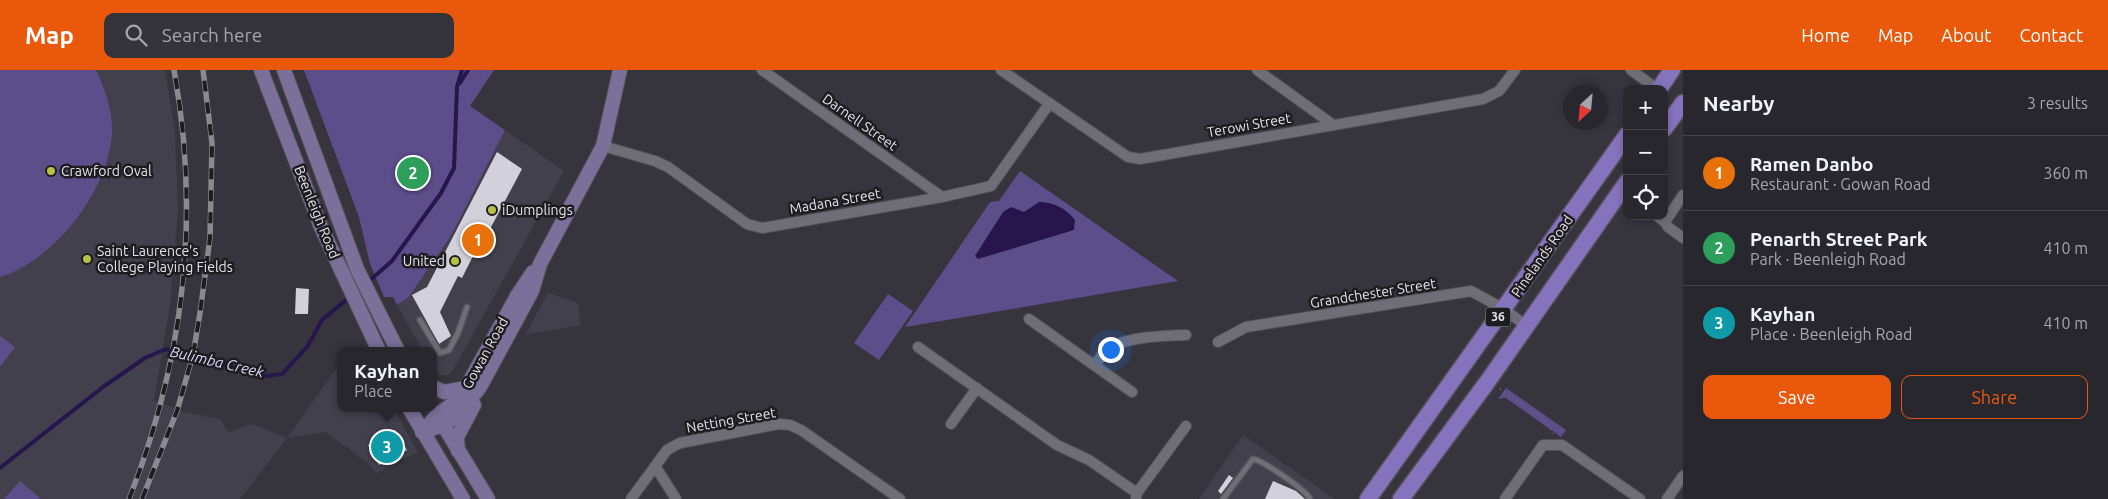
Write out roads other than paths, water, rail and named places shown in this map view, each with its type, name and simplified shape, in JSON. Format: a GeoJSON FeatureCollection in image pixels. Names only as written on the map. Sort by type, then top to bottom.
{"type":"FeatureCollection","features":[{"type":"Feature","properties":{"kind":"main road","name":"Beenleigh Road"},"geometry":{"type":"LineString","coordinates":[[261,70],[321,227],[377,347]]}},
{"type":"Feature","properties":{"kind":"main road","name":"Beenleigh Road"},"geometry":{"type":"LineString","coordinates":[[284,70],[356,270],[396,347]]}},
{"type":"Feature","properties":{"kind":"main road","name":"Gowan Road"},"geometry":{"type":"LineString","coordinates":[[422,432],[437,416],[463,409],[473,388],[532,291],[540,264],[603,146],[620,70]]}},
{"type":"Feature","properties":{"kind":"main road"},"geometry":{"type":"LineString","coordinates":[[1661,85],[1672,70]]}},
{"type":"Feature","properties":{"kind":"main road"},"geometry":{"type":"LineString","coordinates":[[1668,124],[1683,103]]}},
{"type":"Feature","properties":{"kind":"main road","name":"Pinelands Road"},"geometry":{"type":"LineString","coordinates":[[1368,499],[1623,140]]}},
{"type":"Feature","properties":{"kind":"main road","name":"Pinelands Road"},"geometry":{"type":"LineString","coordinates":[[1402,499],[1488,381],[1525,325],[1623,188]]}},
{"type":"Feature","properties":{"kind":"main road"},"geometry":{"type":"LineString","coordinates":[[437,389],[444,392],[473,388],[476,402],[457,437],[458,452]]}},
{"type":"Feature","properties":{"kind":"main road"},"geometry":{"type":"LineString","coordinates":[[411,412],[463,499]]}},
{"type":"Feature","properties":{"kind":"main road"},"geometry":{"type":"LineString","coordinates":[[437,416],[488,499]]}},
{"type":"Feature","properties":{"kind":"street","name":"Darnell Street"},"geometry":{"type":"LineString","coordinates":[[762,70],[942,197]]}},
{"type":"Feature","properties":{"kind":"street","name":"Terowi Street"},"geometry":{"type":"LineString","coordinates":[[1002,70],[1128,157],[1140,159],[1483,99],[1499,90],[1513,71]]}},
{"type":"Feature","properties":{"kind":"street"},"geometry":{"type":"LineString","coordinates":[[1256,70],[1332,124]]}},
{"type":"Feature","properties":{"kind":"street"},"geometry":{"type":"LineString","coordinates":[[1631,70],[1652,85]]}},
{"type":"Feature","properties":{"kind":"street","name":"Madana Street"},"geometry":{"type":"LineString","coordinates":[[603,146],[655,160],[747,224],[762,228],[942,197],[991,186],[1049,104]]}},
{"type":"Feature","properties":{"kind":"street"},"geometry":{"type":"LineString","coordinates":[[1668,211],[1683,194]]}},
{"type":"Feature","properties":{"kind":"street"},"geometry":{"type":"LineString","coordinates":[[1662,220],[1668,228],[1683,238]]}},
{"type":"Feature","properties":{"kind":"street","name":"Grandchester Street"},"geometry":{"type":"LineString","coordinates":[[1218,342],[1246,327],[1471,291],[1504,309],[1525,325]]}},
{"type":"Feature","properties":{"kind":"street"},"geometry":{"type":"LineString","coordinates":[[1030,319],[1132,392]]}},
{"type":"Feature","properties":{"kind":"street"},"geometry":{"type":"LineString","coordinates":[[1095,366],[1104,352],[1116,345],[1146,338],[1186,335]]}},
{"type":"Feature","properties":{"kind":"street"},"geometry":{"type":"LineString","coordinates":[[918,347],[1057,446],[1089,460],[1137,496],[1186,426]]}},
{"type":"Feature","properties":{"kind":"street"},"geometry":{"type":"LineString","coordinates":[[951,424],[976,388]]}},
{"type":"Feature","properties":{"kind":"street","name":"Netting Street"},"geometry":{"type":"LineString","coordinates":[[631,499],[667,450],[680,443],[779,424],[790,424],[900,499]]}},
{"type":"Feature","properties":{"kind":"street"},"geometry":{"type":"LineString","coordinates":[[1505,499],[1543,445],[1555,444],[1562,445],[1640,499]]}},
{"type":"Feature","properties":{"kind":"street"},"geometry":{"type":"LineString","coordinates":[[654,466],[676,499]]}},
{"type":"Feature","properties":{"kind":"street"},"geometry":{"type":"LineString","coordinates":[[1666,499],[1683,476]]}},
{"type":"Feature","properties":{"kind":"lane"},"geometry":{"type":"LineString","coordinates":[[437,348],[440,353],[449,350],[458,333],[467,308]]}},
{"type":"Feature","properties":{"kind":"lane"},"geometry":{"type":"LineString","coordinates":[[420,320],[436,347]]}},
{"type":"Feature","properties":{"kind":"lane"},"geometry":{"type":"LineString","coordinates":[[1224,499],[1253,459],[1259,460],[1288,481],[1301,487],[1310,499]]}},
{"type":"Feature","properties":{"kind":"waterway","name":"Bulimba Creek"},"geometry":{"type":"LineString","coordinates":[[368,282],[392,261],[441,193],[454,168],[457,87],[462,70]]}},
{"type":"Feature","properties":{"kind":"waterway","name":"Bulimba Creek"},"geometry":{"type":"LineString","coordinates":[[460,83],[468,70]]}},
{"type":"Feature","properties":{"kind":"waterway","name":"Bulimba Creek"},"geometry":{"type":"LineString","coordinates":[[0,468],[103,387],[145,358],[166,349],[265,376],[282,374],[307,347],[322,320],[362,287]]}},
{"type":"Feature","properties":{"kind":"railway"},"geometry":{"type":"LineString","coordinates":[[129,499],[148,447],[163,394],[175,341],[182,288],[186,234],[186,180],[182,125],[174,70]]}},
{"type":"Feature","properties":{"kind":"railway"},"geometry":{"type":"LineString","coordinates":[[142,499],[177,411],[193,355],[200,313],[210,238],[212,143],[203,70]]}},
{"type":"Feature","properties":{"kind":"place","name":"Crawford Oval"},"geometry":{"type":"Point","coordinates":[51,171]}},
{"type":"Feature","properties":{"kind":"place","name":"Penarth Street Park"},"geometry":{"type":"Point","coordinates":[413,173]}},
{"type":"Feature","properties":{"kind":"place","name":"iDumplings"},"geometry":{"type":"Point","coordinates":[492,210]}},
{"type":"Feature","properties":{"kind":"place","name":"Ramen Danbo"},"geometry":{"type":"Point","coordinates":[478,240]}},
{"type":"Feature","properties":{"kind":"place","name":"Saint Laurence's College Playing Fields"},"geometry":{"type":"Point","coordinates":[87,259]}},
{"type":"Feature","properties":{"kind":"place","name":"United"},"geometry":{"type":"Point","coordinates":[455,261]}},
{"type":"Feature","properties":{"kind":"place","name":"Kayhan"},"geometry":{"type":"Point","coordinates":[387,447]}}]}
